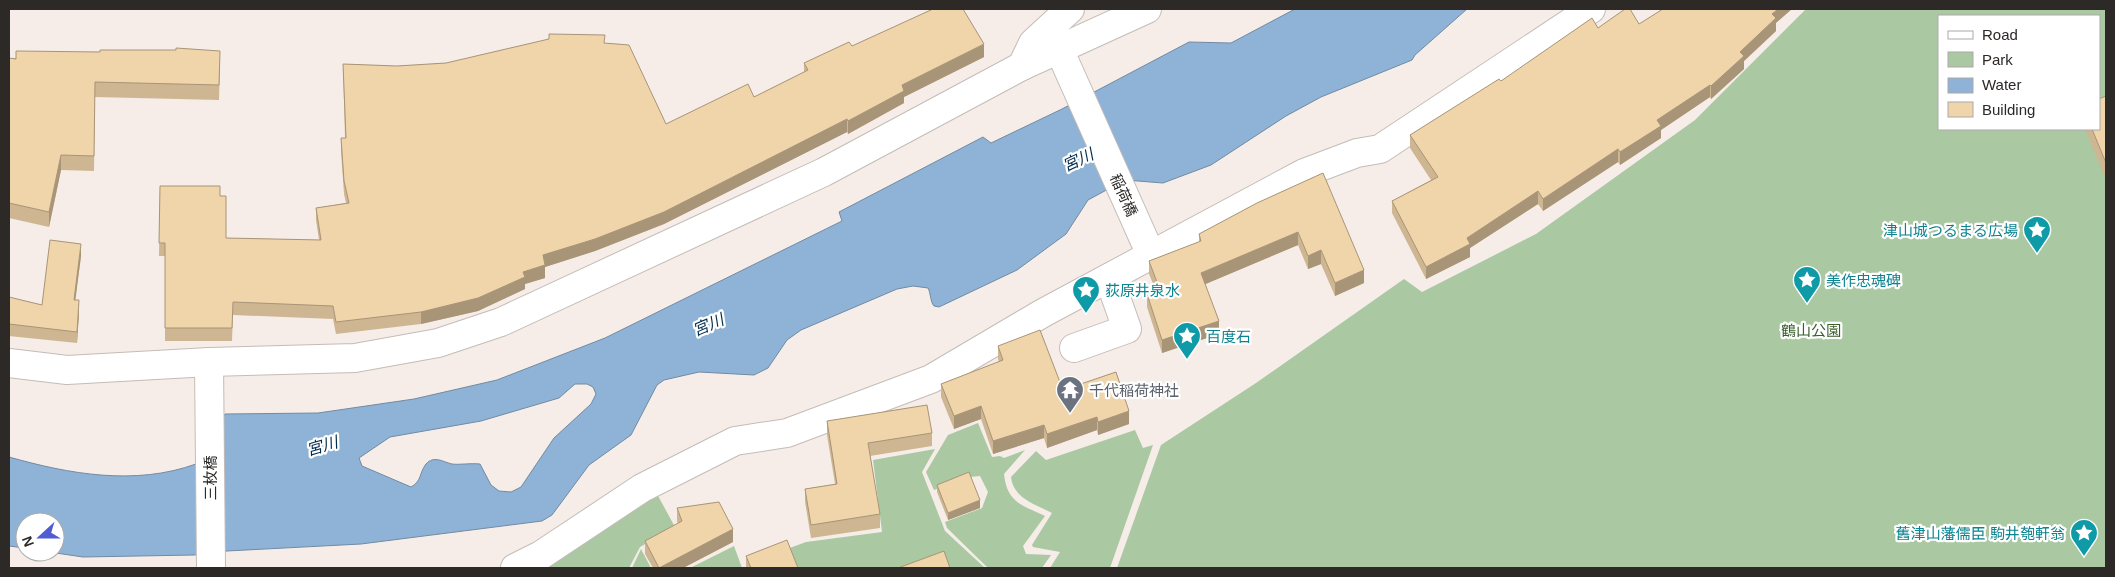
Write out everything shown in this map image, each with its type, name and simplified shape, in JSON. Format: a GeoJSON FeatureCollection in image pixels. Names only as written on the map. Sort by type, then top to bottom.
{"type":"FeatureCollection","features":[{"type":"Feature","properties":{"kind":"street"},"geometry":{"type":"LineString","coordinates":[[1022,66],[1033,43],[1070,9]]}},
{"type":"Feature","properties":{"kind":"street"},"geometry":{"type":"LineString","coordinates":[[9,363],[67,370],[209,362],[355,358],[438,343],[502,322],[824,172],[1022,66],[1061,54],[1147,9]]}},
{"type":"Feature","properties":{"kind":"street"},"geometry":{"type":"LineString","coordinates":[[515,568],[541,555],[642,488],[736,442],[787,433],[931,379],[1043,313],[1109,278],[1150,252],[1304,173],[1357,153],[1380,150],[1591,9]]}},
{"type":"Feature","properties":{"kind":"street","name":"稲荷橋"},"geometry":{"type":"LineString","coordinates":[[1061,54],[1150,252]]}},
{"type":"Feature","properties":{"kind":"street"},"geometry":{"type":"LineString","coordinates":[[1074,348],[1127,329],[1109,278]]}},
{"type":"Feature","properties":{"kind":"street","name":"三枚橋"},"geometry":{"type":"LineString","coordinates":[[209,362],[211,568]]}},
{"type":"Feature","properties":{"kind":"green space","name":"鶴山公園"},"geometry":{"type":"Polygon","coordinates":[[[1806,9],[2106,9],[2106,568],[1117,568],[1161,445],[1256,383],[1404,279],[1422,292],[1536,234],[1695,120],[1806,9]]]}},
{"type":"Feature","properties":{"kind":"green space"},"geometry":{"type":"Polygon","coordinates":[[[978,423],[992,457],[1000,456],[1004,458],[1025,450],[1004,474],[1008,491],[1012,497],[1023,506],[1045,516],[1023,546],[1026,554],[1051,555],[1042,568],[988,568],[947,528],[945,522],[982,508],[988,492],[980,476],[970,477],[934,490],[926,472],[948,435],[978,423]]]}},
{"type":"Feature","properties":{"kind":"green space"},"geometry":{"type":"Polygon","coordinates":[[[1135,430],[1143,448],[1153,445],[1110,568],[1050,568],[1060,552],[1033,547],[1032,545],[1052,513],[1020,495],[1011,477],[1036,451],[1046,460],[1135,430]]]}},
{"type":"Feature","properties":{"kind":"green space"},"geometry":{"type":"Polygon","coordinates":[[[935,449],[922,472],[945,531],[985,568],[794,568],[787,549],[806,542],[882,532],[873,460],[935,449]]]}},
{"type":"Feature","properties":{"kind":"green space"},"geometry":{"type":"Polygon","coordinates":[[[657,494],[675,527],[640,547],[629,568],[542,568],[657,494]]]}},
{"type":"Feature","properties":{"kind":"green space"},"geometry":{"type":"Polygon","coordinates":[[[734,546],[742,568],[690,568],[734,546]]]}},
{"type":"Feature","properties":{"kind":"green space"},"geometry":{"type":"Polygon","coordinates":[[[641,549],[651,568],[632,568],[641,549]]]}},
{"type":"Feature","properties":{"kind":"water","name":"宮川"},"geometry":{"type":"Polygon","coordinates":[[[1295,9],[1467,9],[1415,55],[1412,60],[1321,97],[1286,116],[1211,165],[1163,183],[1125,180],[1088,200],[1066,234],[1017,270],[939,307],[934,306],[928,288],[913,286],[897,289],[801,330],[787,340],[768,368],[754,375],[699,372],[664,380],[657,385],[631,435],[589,465],[552,515],[542,521],[361,544],[227,551],[194,555],[83,557],[65,554],[65,512],[15,512],[15,547],[9,546],[9,457],[78,472],[102,475],[149,475],[173,471],[196,464],[225,414],[318,413],[414,399],[497,380],[605,338],[842,221],[839,212],[983,137],[991,143],[1062,109],[1189,42],[1231,43],[1295,9]],[[575,384],[559,398],[481,421],[390,437],[359,458],[362,466],[411,487],[419,479],[426,464],[432,460],[452,464],[480,464],[491,485],[499,491],[511,492],[521,487],[554,438],[591,404],[596,394],[593,387],[587,384],[575,384]]]}},
{"type":"Feature","properties":{"kind":"building"},"geometry":{"type":"Polygon","coordinates":[[[933,9],[963,9],[984,44],[902,85],[904,91],[848,121],[847,119],[664,212],[595,239],[543,255],[545,265],[523,272],[525,277],[478,298],[421,312],[336,322],[333,306],[233,302],[232,328],[165,328],[165,243],[159,243],[160,186],[220,186],[220,196],[226,196],[226,238],[321,240],[316,208],[349,203],[344,181],[341,138],[346,138],[343,64],[397,66],[446,63],[549,39],[549,34],[605,35],[604,43],[629,45],[666,124],[748,84],[754,97],[808,70],[804,63],[849,42],[852,46],[933,9]]]}},
{"type":"Feature","properties":{"kind":"building"},"geometry":{"type":"Polygon","coordinates":[[[1625,9],[1630,9],[1639,24],[1663,9],[1778,9],[1772,14],[1776,18],[1740,52],[1744,56],[1711,86],[1657,120],[1661,126],[1620,152],[1618,149],[1543,199],[1538,191],[1467,238],[1470,244],[1426,267],[1392,201],[1438,177],[1410,135],[1499,79],[1501,81],[1592,18],[1598,28],[1625,9]]]}},
{"type":"Feature","properties":{"kind":"building"},"geometry":{"type":"Polygon","coordinates":[[[176,48],[220,51],[219,85],[95,82],[94,156],[61,155],[49,212],[9,203],[9,58],[16,59],[16,51],[100,52],[100,50],[176,50],[176,48]]]}},
{"type":"Feature","properties":{"kind":"building"},"geometry":{"type":"Polygon","coordinates":[[[2106,96],[2106,163],[2092,130],[2100,130],[2100,99],[2106,96]]]}},
{"type":"Feature","properties":{"kind":"building"},"geometry":{"type":"Polygon","coordinates":[[[1323,173],[1364,270],[1335,283],[1321,250],[1308,256],[1298,232],[1201,273],[1219,321],[1162,340],[1147,294],[1160,290],[1149,261],[1201,241],[1199,234],[1257,203],[1323,173]]]}},
{"type":"Feature","properties":{"kind":"building"},"geometry":{"type":"Polygon","coordinates":[[[50,240],[81,244],[74,300],[79,300],[77,332],[9,324],[9,297],[42,305],[50,240]]]}},
{"type":"Feature","properties":{"kind":"building"},"geometry":{"type":"Polygon","coordinates":[[[1040,330],[1063,390],[1116,372],[1129,411],[1098,422],[1097,417],[1047,434],[1044,425],[993,441],[981,406],[954,416],[941,384],[1003,360],[998,346],[1040,330]]]}},
{"type":"Feature","properties":{"kind":"building"},"geometry":{"type":"Polygon","coordinates":[[[927,405],[932,433],[868,443],[880,514],[811,525],[805,489],[837,484],[827,421],[927,405]]]}},
{"type":"Feature","properties":{"kind":"building"},"geometry":{"type":"Polygon","coordinates":[[[969,472],[980,500],[948,513],[937,485],[969,472]]]}},
{"type":"Feature","properties":{"kind":"building"},"geometry":{"type":"Polygon","coordinates":[[[719,502],[733,529],[659,568],[645,541],[682,521],[677,508],[719,502]]]}},
{"type":"Feature","properties":{"kind":"building"},"geometry":{"type":"Polygon","coordinates":[[[787,540],[798,568],[751,568],[746,556],[787,540]]]}},
{"type":"Feature","properties":{"kind":"building"},"geometry":{"type":"Polygon","coordinates":[[[944,551],[950,568],[898,568],[944,551]]]}},
{"type":"Feature","properties":{"kind":"place","name":"津山城つるまる広場"},"geometry":{"type":"Point","coordinates":[2037,254]}},
{"type":"Feature","properties":{"kind":"place","name":"美作忠魂碑"},"geometry":{"type":"Point","coordinates":[1807,304]}},
{"type":"Feature","properties":{"kind":"place","name":"荻原井泉水"},"geometry":{"type":"Point","coordinates":[1086,314]}},
{"type":"Feature","properties":{"kind":"place","name":"百度石"},"geometry":{"type":"Point","coordinates":[1187,360]}},
{"type":"Feature","properties":{"kind":"place","name":"千代稲荷神社"},"geometry":{"type":"Point","coordinates":[1070,414]}},
{"type":"Feature","properties":{"kind":"place","name":"舊津山藩儒臣 駒井匏軒翁"},"geometry":{"type":"Point","coordinates":[2084,557]}}]}
